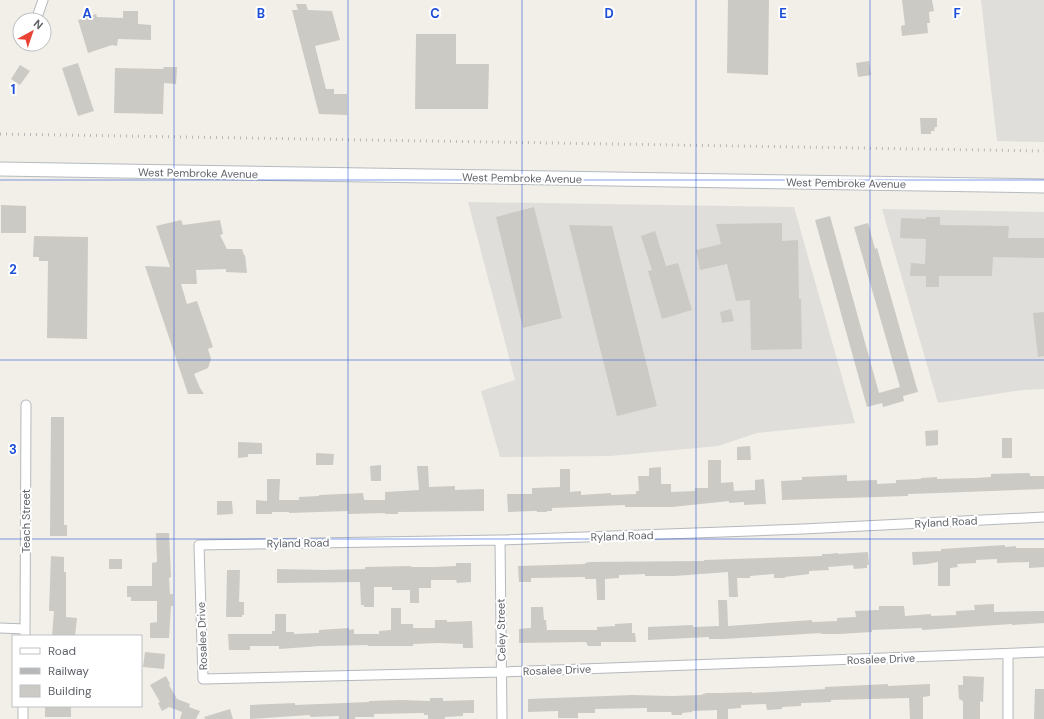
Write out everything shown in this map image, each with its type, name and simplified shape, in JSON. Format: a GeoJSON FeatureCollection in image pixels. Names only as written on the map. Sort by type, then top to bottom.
{"type":"FeatureCollection","features":[{"type":"Feature","properties":{"kind":"main road","name":"West Pembroke Avenue"},"geometry":{"type":"LineString","coordinates":[[0,170],[1044,186]]}},
{"type":"Feature","properties":{"kind":"street"},"geometry":{"type":"LineString","coordinates":[[39,12],[43,0]]}},
{"type":"Feature","properties":{"kind":"street","name":"Teach Street"},"geometry":{"type":"LineString","coordinates":[[25,632],[26,405]]}},
{"type":"Feature","properties":{"kind":"street","name":"Ryland Road"},"geometry":{"type":"LineString","coordinates":[[199,545],[500,540],[803,529],[1044,517]]}},
{"type":"Feature","properties":{"kind":"street","name":"Celey Street"},"geometry":{"type":"LineString","coordinates":[[500,540],[502,719]]}},
{"type":"Feature","properties":{"kind":"street","name":"Rosalee Drive"},"geometry":{"type":"LineString","coordinates":[[199,545],[203,679],[502,672],[1044,652]]}},
{"type":"Feature","properties":{"kind":"street"},"geometry":{"type":"LineString","coordinates":[[0,628],[25,632]]}},
{"type":"Feature","properties":{"kind":"street"},"geometry":{"type":"LineString","coordinates":[[1008,654],[1008,719]]}},
{"type":"Feature","properties":{"kind":"street"},"geometry":{"type":"LineString","coordinates":[[23,707],[23,719]]}},
{"type":"Feature","properties":{"kind":"shaded area"},"geometry":{"type":"Polygon","coordinates":[[[981,0],[1044,0],[1044,142],[997,141],[981,0]]]}},
{"type":"Feature","properties":{"kind":"shaded area"},"geometry":{"type":"Polygon","coordinates":[[[468,202],[794,207],[855,423],[757,433],[718,446],[610,456],[500,457],[481,391],[515,380],[468,202]]]}},
{"type":"Feature","properties":{"kind":"shaded area"},"geometry":{"type":"Polygon","coordinates":[[[882,209],[1044,212],[1044,389],[1022,390],[938,403],[882,209]]]}},
{"type":"Feature","properties":{"kind":"building"},"geometry":{"type":"Polygon","coordinates":[[[728,0],[769,0],[768,75],[727,73],[728,0]]]}},
{"type":"Feature","properties":{"kind":"building"},"geometry":{"type":"Polygon","coordinates":[[[902,0],[932,0],[934,11],[929,12],[930,23],[927,23],[928,33],[902,36],[901,26],[905,25],[902,0]]]}},
{"type":"Feature","properties":{"kind":"building"},"geometry":{"type":"Polygon","coordinates":[[[296,4],[306,4],[308,10],[332,11],[340,40],[315,46],[326,89],[334,89],[334,94],[347,94],[347,115],[319,114],[292,10],[298,10],[296,4]]]}},
{"type":"Feature","properties":{"kind":"building"},"geometry":{"type":"Polygon","coordinates":[[[123,11],[138,11],[138,24],[151,25],[151,40],[118,39],[117,46],[112,45],[88,53],[78,20],[96,14],[97,17],[123,18],[123,11]]]}},
{"type":"Feature","properties":{"kind":"building"},"geometry":{"type":"Polygon","coordinates":[[[416,34],[456,34],[456,64],[489,64],[488,109],[415,109],[416,34]]]}},
{"type":"Feature","properties":{"kind":"building"},"geometry":{"type":"Polygon","coordinates":[[[869,61],[871,75],[858,77],[856,63],[869,61]]]}},
{"type":"Feature","properties":{"kind":"building"},"geometry":{"type":"Polygon","coordinates":[[[78,63],[94,111],[78,116],[62,68],[78,63]]]}},
{"type":"Feature","properties":{"kind":"building"},"geometry":{"type":"Polygon","coordinates":[[[20,65],[30,71],[20,85],[11,79],[20,65]]]}},
{"type":"Feature","properties":{"kind":"building"},"geometry":{"type":"Polygon","coordinates":[[[164,67],[177,67],[176,84],[164,83],[163,114],[114,113],[115,68],[163,69],[164,67]]]}},
{"type":"Feature","properties":{"kind":"building"},"geometry":{"type":"Polygon","coordinates":[[[920,118],[937,118],[937,127],[935,127],[934,131],[931,131],[931,134],[921,134],[920,118]]]}},
{"type":"Feature","properties":{"kind":"building"},"geometry":{"type":"Polygon","coordinates":[[[1,205],[26,206],[26,233],[1,233],[1,205]]]}},
{"type":"Feature","properties":{"kind":"building"},"geometry":{"type":"Polygon","coordinates":[[[534,207],[562,318],[523,328],[496,217],[534,207]]]}},
{"type":"Feature","properties":{"kind":"building"},"geometry":{"type":"Polygon","coordinates":[[[830,216],[879,393],[900,387],[854,227],[868,223],[875,249],[877,248],[918,392],[903,396],[904,401],[883,407],[882,403],[867,407],[815,220],[830,216]]]}},
{"type":"Feature","properties":{"kind":"building"},"geometry":{"type":"Polygon","coordinates":[[[926,217],[940,217],[940,225],[1009,226],[1008,238],[1044,238],[1044,258],[993,257],[992,276],[939,276],[939,287],[926,287],[926,276],[910,276],[911,263],[925,264],[926,239],[900,238],[901,218],[926,219],[926,217]]]}},
{"type":"Feature","properties":{"kind":"building"},"geometry":{"type":"Polygon","coordinates":[[[181,220],[183,225],[220,220],[223,234],[220,235],[227,249],[242,249],[245,255],[247,273],[226,272],[226,269],[196,270],[197,284],[181,284],[187,304],[197,301],[213,347],[208,349],[211,359],[208,368],[194,374],[204,394],[188,394],[145,266],[170,267],[156,226],[181,220]]]}},
{"type":"Feature","properties":{"kind":"building"},"geometry":{"type":"Polygon","coordinates":[[[782,223],[782,241],[798,240],[802,349],[751,350],[750,300],[736,301],[727,264],[700,270],[696,250],[721,244],[716,224],[782,223]]]}},
{"type":"Feature","properties":{"kind":"building"},"geometry":{"type":"Polygon","coordinates":[[[569,225],[612,226],[657,406],[617,416],[569,225]]]}},
{"type":"Feature","properties":{"kind":"building"},"geometry":{"type":"Polygon","coordinates":[[[655,231],[666,266],[678,263],[692,310],[662,319],[648,271],[652,270],[641,236],[655,231]]]}},
{"type":"Feature","properties":{"kind":"building"},"geometry":{"type":"Polygon","coordinates":[[[34,236],[88,237],[87,339],[47,338],[48,261],[39,261],[39,257],[33,257],[34,236]]]}},
{"type":"Feature","properties":{"kind":"building"},"geometry":{"type":"Polygon","coordinates":[[[731,309],[734,321],[722,323],[720,312],[731,309]]]}},
{"type":"Feature","properties":{"kind":"building"},"geometry":{"type":"Polygon","coordinates":[[[1044,312],[1044,356],[1038,357],[1033,313],[1044,312]]]}},
{"type":"Feature","properties":{"kind":"building"},"geometry":{"type":"Polygon","coordinates":[[[51,417],[64,417],[64,525],[67,525],[67,536],[50,536],[51,417]]]}},
{"type":"Feature","properties":{"kind":"building"},"geometry":{"type":"Polygon","coordinates":[[[938,430],[938,445],[926,446],[925,431],[938,430]]]}},
{"type":"Feature","properties":{"kind":"building"},"geometry":{"type":"Polygon","coordinates":[[[1002,438],[1012,438],[1012,458],[1002,458],[1002,438]]]}},
{"type":"Feature","properties":{"kind":"building"},"geometry":{"type":"Polygon","coordinates":[[[238,442],[262,443],[262,454],[248,454],[248,457],[238,458],[238,442]]]}},
{"type":"Feature","properties":{"kind":"building"},"geometry":{"type":"Polygon","coordinates":[[[750,446],[751,460],[737,460],[737,447],[750,446]]]}},
{"type":"Feature","properties":{"kind":"building"},"geometry":{"type":"Polygon","coordinates":[[[316,453],[334,454],[333,465],[316,465],[316,453]]]}},
{"type":"Feature","properties":{"kind":"building"},"geometry":{"type":"Polygon","coordinates":[[[708,460],[721,460],[721,483],[733,482],[734,491],[755,490],[755,480],[764,479],[766,504],[744,505],[744,502],[729,503],[729,501],[672,507],[625,507],[625,505],[552,508],[552,511],[547,512],[508,512],[507,494],[532,494],[532,488],[560,487],[560,469],[570,469],[570,492],[581,491],[581,495],[611,493],[611,495],[636,494],[636,491],[639,491],[638,476],[649,476],[649,468],[661,467],[661,484],[671,484],[671,492],[695,491],[695,488],[708,488],[708,460]]]}},
{"type":"Feature","properties":{"kind":"building"},"geometry":{"type":"Polygon","coordinates":[[[381,465],[381,481],[371,481],[370,466],[381,465]]]}},
{"type":"Feature","properties":{"kind":"building"},"geometry":{"type":"Polygon","coordinates":[[[417,466],[428,466],[429,487],[455,486],[455,490],[484,489],[484,511],[398,512],[398,514],[348,514],[348,511],[289,513],[272,512],[272,514],[256,514],[256,500],[267,501],[267,479],[280,479],[279,500],[299,500],[299,497],[319,495],[363,493],[364,500],[385,500],[385,492],[419,490],[417,466]]]}},
{"type":"Feature","properties":{"kind":"building"},"geometry":{"type":"Polygon","coordinates":[[[1029,473],[1030,476],[1044,476],[1044,489],[908,494],[908,496],[782,500],[781,481],[802,480],[802,477],[847,475],[847,481],[877,480],[877,484],[896,483],[896,480],[921,478],[975,478],[991,477],[991,474],[1029,473]]]}},
{"type":"Feature","properties":{"kind":"building"},"geometry":{"type":"Polygon","coordinates":[[[217,501],[232,501],[233,514],[217,515],[217,501]]]}},
{"type":"Feature","properties":{"kind":"building"},"geometry":{"type":"Polygon","coordinates":[[[156,533],[169,533],[171,577],[169,578],[170,594],[173,594],[173,606],[171,606],[169,638],[150,638],[150,623],[157,622],[157,601],[131,601],[131,597],[127,597],[127,586],[152,586],[152,563],[157,562],[156,533]]]}},
{"type":"Feature","properties":{"kind":"building"},"geometry":{"type":"Polygon","coordinates":[[[1005,545],[1005,547],[1016,546],[1016,548],[1044,548],[1044,567],[1029,568],[1029,562],[997,563],[997,559],[976,560],[976,563],[957,564],[958,567],[950,568],[950,586],[938,586],[938,562],[913,565],[912,552],[1005,545]]]}},
{"type":"Feature","properties":{"kind":"building"},"geometry":{"type":"Polygon","coordinates":[[[868,552],[869,565],[867,565],[867,568],[854,569],[853,565],[828,567],[829,570],[809,571],[809,574],[785,578],[774,578],[774,574],[750,576],[750,578],[737,578],[738,597],[729,597],[728,572],[674,576],[645,576],[645,574],[619,575],[619,578],[605,579],[605,600],[597,600],[596,579],[585,579],[585,577],[531,578],[531,582],[519,582],[518,566],[585,564],[590,562],[704,561],[822,556],[822,554],[868,552]]]}},
{"type":"Feature","properties":{"kind":"building"},"geometry":{"type":"Polygon","coordinates":[[[51,556],[64,557],[64,572],[66,572],[66,617],[77,618],[75,635],[52,635],[54,611],[49,611],[51,556]]]}},
{"type":"Feature","properties":{"kind":"building"},"geometry":{"type":"Polygon","coordinates":[[[109,559],[122,559],[122,569],[109,569],[109,559]]]}},
{"type":"Feature","properties":{"kind":"building"},"geometry":{"type":"Polygon","coordinates":[[[456,563],[471,563],[471,582],[457,583],[456,580],[431,580],[431,588],[419,588],[419,603],[410,603],[410,590],[392,590],[392,587],[374,587],[374,607],[364,607],[364,605],[361,605],[360,582],[277,583],[277,569],[323,570],[365,569],[365,567],[434,567],[456,566],[456,563]]]}},
{"type":"Feature","properties":{"kind":"building"},"geometry":{"type":"Polygon","coordinates":[[[227,570],[240,570],[239,602],[244,602],[244,615],[242,615],[242,617],[226,617],[227,570]]]}},
{"type":"Feature","properties":{"kind":"building"},"geometry":{"type":"Polygon","coordinates":[[[718,600],[727,600],[728,626],[812,620],[812,622],[837,621],[837,618],[856,617],[855,611],[879,610],[879,606],[904,606],[905,616],[931,614],[931,616],[956,615],[956,611],[975,610],[974,605],[994,604],[994,612],[1044,611],[1044,623],[922,630],[922,628],[872,630],[872,632],[839,634],[821,633],[724,639],[709,639],[709,637],[648,640],[648,627],[693,625],[693,627],[719,626],[718,600]]]}},
{"type":"Feature","properties":{"kind":"building"},"geometry":{"type":"Polygon","coordinates":[[[531,607],[543,607],[544,620],[546,620],[547,630],[597,630],[597,627],[632,623],[632,633],[635,633],[636,642],[601,642],[601,646],[588,646],[586,642],[519,643],[519,629],[531,628],[531,607]]]}},
{"type":"Feature","properties":{"kind":"building"},"geometry":{"type":"Polygon","coordinates":[[[391,608],[401,608],[401,624],[413,624],[413,628],[435,628],[435,620],[447,620],[447,622],[472,621],[473,648],[463,648],[463,644],[438,643],[413,644],[413,646],[320,646],[279,649],[279,646],[250,646],[250,650],[229,650],[228,634],[272,634],[272,631],[275,631],[275,614],[286,614],[286,632],[294,632],[294,634],[319,633],[319,630],[349,628],[349,630],[354,629],[354,634],[379,634],[379,631],[391,630],[391,608]]]}},
{"type":"Feature","properties":{"kind":"building"},"geometry":{"type":"Polygon","coordinates":[[[145,652],[165,654],[164,669],[143,667],[145,652]]]}},
{"type":"Feature","properties":{"kind":"building"},"geometry":{"type":"Polygon","coordinates":[[[166,676],[177,699],[190,704],[189,707],[200,711],[196,719],[180,719],[182,712],[169,707],[162,711],[158,703],[160,702],[150,685],[166,676]]]}},
{"type":"Feature","properties":{"kind":"building"},"geometry":{"type":"Polygon","coordinates":[[[963,676],[984,677],[983,702],[980,701],[980,719],[963,719],[963,701],[959,699],[958,685],[963,685],[963,676]]]}},
{"type":"Feature","properties":{"kind":"building"},"geometry":{"type":"Polygon","coordinates":[[[888,684],[888,686],[930,684],[930,696],[923,697],[923,719],[910,719],[909,698],[831,700],[831,702],[801,703],[801,706],[782,707],[782,709],[767,710],[766,704],[741,705],[741,708],[728,709],[728,719],[717,719],[717,710],[692,711],[682,713],[682,715],[672,715],[671,712],[647,712],[647,708],[595,709],[595,713],[578,713],[578,718],[558,718],[558,711],[528,712],[528,699],[632,695],[701,695],[706,693],[752,693],[888,684]]]}},
{"type":"Feature","properties":{"kind":"building"},"geometry":{"type":"Polygon","coordinates":[[[1035,689],[1044,689],[1044,719],[1034,719],[1035,689]]]}},
{"type":"Feature","properties":{"kind":"building"},"geometry":{"type":"Polygon","coordinates":[[[430,698],[443,698],[443,701],[474,700],[474,713],[463,713],[463,716],[445,717],[445,719],[428,719],[428,715],[424,715],[424,713],[374,714],[374,717],[355,717],[355,719],[339,719],[339,716],[310,717],[310,715],[250,719],[250,705],[295,703],[295,705],[402,700],[430,701],[430,698]]]}},
{"type":"Feature","properties":{"kind":"building"},"geometry":{"type":"Polygon","coordinates":[[[45,707],[71,707],[71,717],[45,717],[45,707]]]}},
{"type":"Feature","properties":{"kind":"building"},"geometry":{"type":"Polygon","coordinates":[[[230,709],[233,719],[205,719],[204,717],[230,709]]]}},
{"type":"Feature","properties":{"kind":"railway"},"geometry":{"type":"LineString","coordinates":[[0,134],[1044,151]]}}]}
